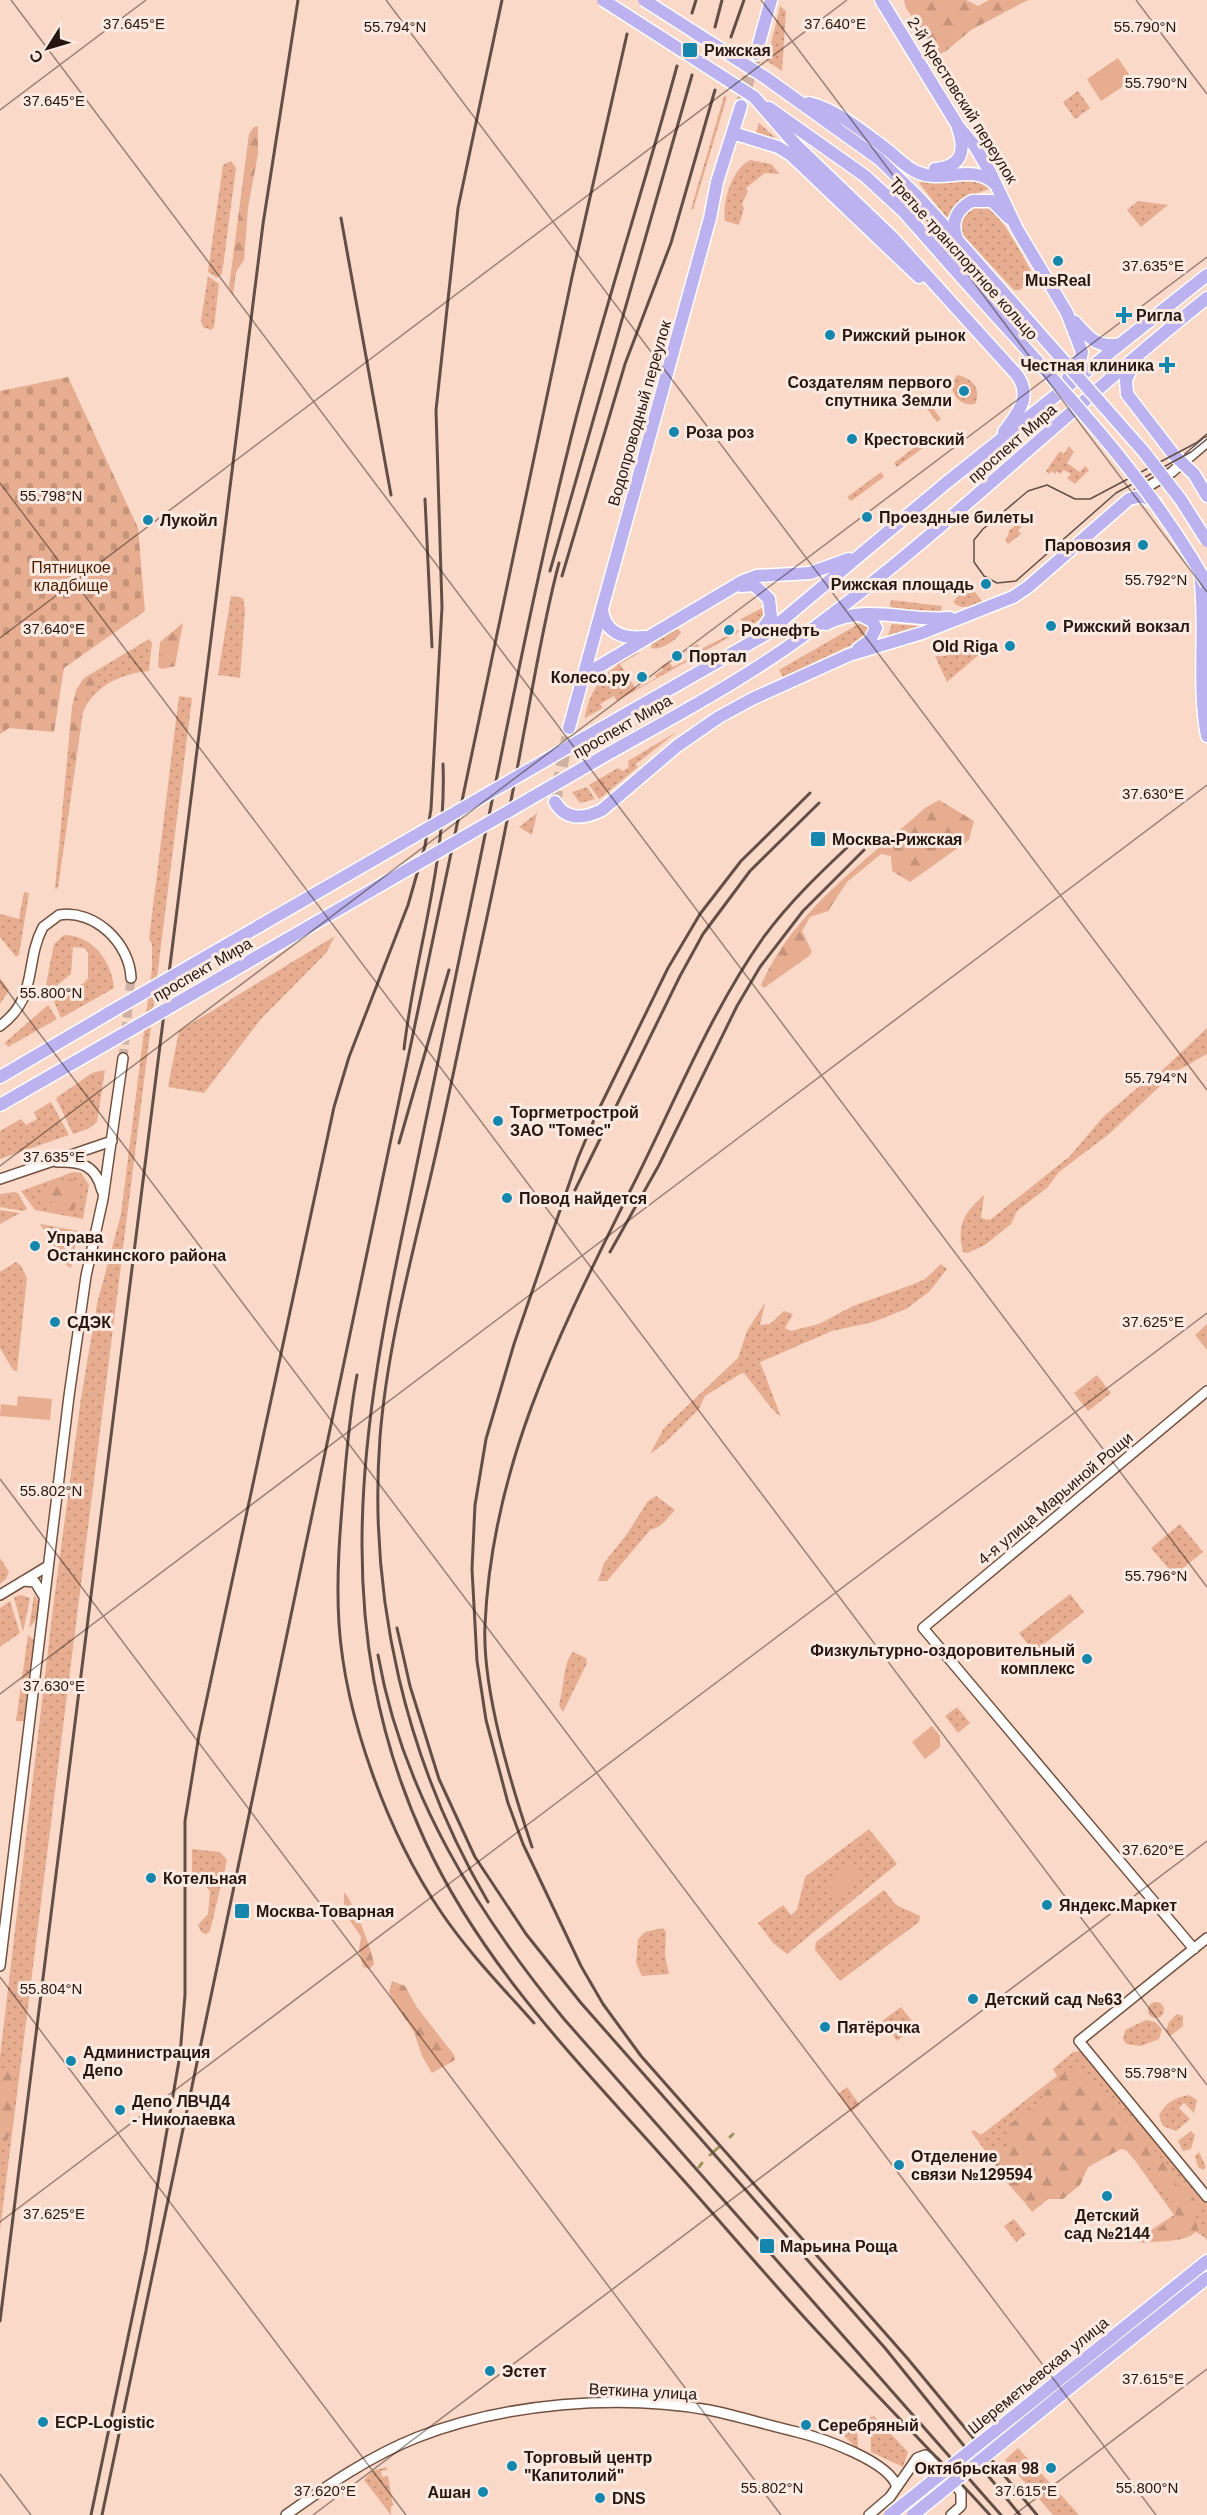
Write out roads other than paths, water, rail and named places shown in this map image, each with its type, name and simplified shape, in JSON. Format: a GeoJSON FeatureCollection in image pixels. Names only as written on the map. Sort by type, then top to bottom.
{"type":"FeatureCollection","features":[{"type":"Feature","properties":{"kind":"main road","name":"Третье транспортное кольцо"},"geometry":{"type":"LineString","coordinates":[[603,0],[754,97],[865,176],[903,211],[1137,477],[1174,529],[1207,584]]}},
{"type":"Feature","properties":{"kind":"main road","name":"Третье транспортное кольцо"},"geometry":{"type":"LineString","coordinates":[[645,0],[797,99],[879,159],[959,242],[1139,446],[1174,491],[1207,541]]}},
{"type":"Feature","properties":{"kind":"main road"},"geometry":{"type":"LineString","coordinates":[[756,54],[771,0]]}},
{"type":"Feature","properties":{"kind":"main road","name":"2-й Крестовский переулок"},"geometry":{"type":"LineString","coordinates":[[881,0],[958,126],[974,145],[1000,190],[1017,229],[1067,313],[1079,343],[1081,357],[1055,396]]}},
{"type":"Feature","properties":{"kind":"main road"},"geometry":{"type":"LineString","coordinates":[[754,97],[795,144],[871,216],[1012,369],[1024,387],[1025,400],[995,444]]}},
{"type":"Feature","properties":{"kind":"main road"},"geometry":{"type":"LineString","coordinates":[[797,99],[822,106],[917,173],[934,176],[981,174],[1000,190]]}},
{"type":"Feature","properties":{"kind":"main road","name":"Водопроводный переулок"},"geometry":{"type":"LineString","coordinates":[[569,728],[710,218],[717,182],[741,106]]}},
{"type":"Feature","properties":{"kind":"main road"},"geometry":{"type":"LineString","coordinates":[[890,152],[919,167],[933,169],[949,167],[958,161],[963,153],[958,126]]}},
{"type":"Feature","properties":{"kind":"main road"},"geometry":{"type":"LineString","coordinates":[[733,133],[772,145],[791,155],[912,270],[951,301]]}},
{"type":"Feature","properties":{"kind":"main road"},"geometry":{"type":"LineString","coordinates":[[959,242],[954,231],[956,214],[966,204],[979,199],[997,205],[1017,229]]}},
{"type":"Feature","properties":{"kind":"main road","name":"проспект Мира"},"geometry":{"type":"LineString","coordinates":[[0,1077],[746,646],[792,614],[995,444],[1207,275]]}},
{"type":"Feature","properties":{"kind":"main road","name":"проспект Мира"},"geometry":{"type":"LineString","coordinates":[[0,1107],[767,660],[807,633],[961,509],[1207,298]]}},
{"type":"Feature","properties":{"kind":"main road","name":"2-й Крестовский переулок"},"geometry":{"type":"LineString","coordinates":[[1067,313],[1094,342],[1108,345],[1121,343]]}},
{"type":"Feature","properties":{"kind":"main road"},"geometry":{"type":"LineString","coordinates":[[1139,355],[1126,380],[1127,394],[1194,474],[1207,496]]}},
{"type":"Feature","properties":{"kind":"main road"},"geometry":{"type":"LineString","coordinates":[[555,802],[565,813],[587,817],[602,810],[629,790],[677,746],[719,717],[790,681],[849,655],[891,643],[994,607],[1028,587],[1129,499],[1142,496],[1150,498],[1166,514],[1199,569],[1205,597],[1203,712],[1207,736]]}},
{"type":"Feature","properties":{"kind":"main road"},"geometry":{"type":"LineString","coordinates":[[583,676],[750,578],[810,573],[834,566],[873,544]]}},
{"type":"Feature","properties":{"kind":"main road"},"geometry":{"type":"LineString","coordinates":[[723,592],[740,586],[754,585],[769,599],[771,617],[762,631],[746,646]]}},
{"type":"Feature","properties":{"kind":"main road"},"geometry":{"type":"LineString","coordinates":[[602,607],[606,624],[615,633],[625,637],[648,637]]}},
{"type":"Feature","properties":{"kind":"main road"},"geometry":{"type":"LineString","coordinates":[[807,633],[849,615],[869,612],[936,619],[963,616]]}},
{"type":"Feature","properties":{"kind":"main road"},"geometry":{"type":"LineString","coordinates":[[849,615],[869,618],[876,628],[870,640],[849,655]]}},
{"type":"Feature","properties":{"kind":"main road","name":"Шереметьевская улица"},"geometry":{"type":"LineString","coordinates":[[913,2515],[1207,2261]]}},
{"type":"Feature","properties":{"kind":"main road","name":"Шереметьевская улица"},"geometry":{"type":"LineString","coordinates":[[890,2515],[1207,2278]]}},
{"type":"Feature","properties":{"kind":"street"},"geometry":{"type":"LineString","coordinates":[[1129,499],[1183,463],[1207,442]]}},
{"type":"Feature","properties":{"kind":"street"},"geometry":{"type":"LineString","coordinates":[[0,1026],[17,1011],[28,989],[39,933],[51,918],[65,914],[101,926],[110,932],[126,954],[131,978]]}},
{"type":"Feature","properties":{"kind":"street"},"geometry":{"type":"LineString","coordinates":[[0,1966],[48,1566],[86,1276],[103,1199],[123,1058]]}},
{"type":"Feature","properties":{"kind":"street"},"geometry":{"type":"LineString","coordinates":[[0,1179],[112,1141]]}},
{"type":"Feature","properties":{"kind":"street"},"geometry":{"type":"LineString","coordinates":[[46,1163],[71,1161],[86,1164],[99,1181],[103,1199]]}},
{"type":"Feature","properties":{"kind":"street"},"geometry":{"type":"LineString","coordinates":[[0,1172],[25,1169]]}},
{"type":"Feature","properties":{"kind":"street","name":"4-я улица Марьиной Рощи"},"geometry":{"type":"LineString","coordinates":[[1194,1949],[923,1628],[1207,1391]]}},
{"type":"Feature","properties":{"kind":"street"},"geometry":{"type":"LineString","coordinates":[[0,1595],[48,1566]]}},
{"type":"Feature","properties":{"kind":"street"},"geometry":{"type":"LineString","coordinates":[[23,1581],[35,1582],[42,1588],[44,1599]]}},
{"type":"Feature","properties":{"kind":"street"},"geometry":{"type":"LineString","coordinates":[[1207,1938],[1079,2041],[1207,2197]]}},
{"type":"Feature","properties":{"kind":"street","name":"Веткина улица"},"geometry":{"type":"LineString","coordinates":[[286,2515],[328,2484],[368,2461],[444,2428],[555,2406],[594,2402],[708,2410],[820,2438],[889,2473],[897,2487]]}},
{"type":"Feature","properties":{"kind":"street"},"geometry":{"type":"LineString","coordinates":[[869,2515],[885,2503],[917,2458],[921,2456],[929,2457],[961,2492],[961,2506],[951,2515]]}},
{"type":"Feature","properties":{"kind":"waterway"},"geometry":{"type":"LineString","coordinates":[[730,2137],[733,2134]]}},
{"type":"Feature","properties":{"kind":"waterway"},"geometry":{"type":"LineString","coordinates":[[710,2155],[719,2147]]}},
{"type":"Feature","properties":{"kind":"waterway"},"geometry":{"type":"LineString","coordinates":[[699,2167],[702,2163]]}},
{"type":"Feature","properties":{"kind":"tunnel"},"geometry":{"type":"LineString","coordinates":[[741,106],[756,54]]}},
{"type":"Feature","properties":{"kind":"tunnel"},"geometry":{"type":"LineString","coordinates":[[555,802],[569,728]]}},
{"type":"Feature","properties":{"kind":"tunnel"},"geometry":{"type":"LineString","coordinates":[[123,1058],[131,978]]}},
{"type":"Feature","properties":{"kind":"tram line"},"geometry":{"type":"LineString","coordinates":[[1207,434],[1196,443],[1090,499],[1075,499],[1047,485],[1028,491],[983,529],[974,540],[974,562],[984,576],[997,583],[1016,581],[1116,493],[1191,452],[1207,439]]}},
{"type":"Feature","properties":{"kind":"railway"},"geometry":{"type":"LineString","coordinates":[[0,2321],[263,224],[298,0]]}},
{"type":"Feature","properties":{"kind":"railway"},"geometry":{"type":"LineString","coordinates":[[91,2515],[146,2251],[180,2055],[185,1995],[185,1821],[199,1735],[334,1107],[349,1057],[408,905],[425,846],[431,809],[442,607],[436,410],[458,208],[502,0]]}},
{"type":"Feature","properties":{"kind":"railway"},"geometry":{"type":"LineString","coordinates":[[692,13],[696,0]]}},
{"type":"Feature","properties":{"kind":"railway"},"geometry":{"type":"LineString","coordinates":[[715,27],[722,0]]}},
{"type":"Feature","properties":{"kind":"railway"},"geometry":{"type":"LineString","coordinates":[[731,37],[744,0]]}},
{"type":"Feature","properties":{"kind":"railway"},"geometry":{"type":"LineString","coordinates":[[102,2515],[572,277],[627,34]]}},
{"type":"Feature","properties":{"kind":"railway"},"geometry":{"type":"LineString","coordinates":[[677,66],[588,374],[560,482],[517,676],[392,1284],[367,1445],[362,1524],[364,1603],[374,1682],[394,1761],[425,1841],[447,1885],[501,1967],[562,2044],[786,2297],[990,2515]]}},
{"type":"Feature","properties":{"kind":"railway"},"geometry":{"type":"LineString","coordinates":[[550,571],[692,75]]}},
{"type":"Feature","properties":{"kind":"railway"},"geometry":{"type":"LineString","coordinates":[[562,576],[625,364],[671,243],[715,90]]}},
{"type":"Feature","properties":{"kind":"railway"},"geometry":{"type":"LineString","coordinates":[[341,218],[391,495]]}},
{"type":"Feature","properties":{"kind":"railway"},"geometry":{"type":"LineString","coordinates":[[425,499],[432,647]]}},
{"type":"Feature","properties":{"kind":"railway"},"geometry":{"type":"LineString","coordinates":[[488,1902],[459,1848],[435,1793],[415,1736],[399,1677],[387,1618],[380,1558],[378,1498],[380,1437],[383,1404],[400,1307],[490,905],[544,626],[559,563]]}},
{"type":"Feature","properties":{"kind":"railway"},"geometry":{"type":"LineString","coordinates":[[404,1049],[440,837],[443,764]]}},
{"type":"Feature","properties":{"kind":"railway"},"geometry":{"type":"LineString","coordinates":[[810,793],[741,861],[700,914],[668,968],[596,1115],[578,1158],[514,1344],[486,1439],[475,1505],[472,1569],[477,1661],[486,1720],[508,1803],[523,1844],[581,1966],[603,2004],[641,2056],[908,2359],[1037,2515]]}},
{"type":"Feature","properties":{"kind":"railway"},"geometry":{"type":"LineString","coordinates":[[575,1190],[703,934],[750,871],[819,803]]}},
{"type":"Feature","properties":{"kind":"railway"},"geometry":{"type":"LineString","coordinates":[[532,1847],[500,1737],[485,1651],[490,1566],[501,1508],[516,1453],[534,1399],[556,1346],[693,1060],[726,997],[773,924],[855,840]]}},
{"type":"Feature","properties":{"kind":"railway"},"geometry":{"type":"LineString","coordinates":[[610,1252],[659,1165],[737,1006],[760,967],[803,911],[864,850]]}},
{"type":"Feature","properties":{"kind":"railway"},"geometry":{"type":"LineString","coordinates":[[399,1143],[449,970]]}},
{"type":"Feature","properties":{"kind":"railway"},"geometry":{"type":"LineString","coordinates":[[357,1375],[346,1456],[338,1588],[343,1660],[360,1735],[387,1811],[422,1881],[462,1941],[534,2023]]}},
{"type":"Feature","properties":{"kind":"railway"},"geometry":{"type":"LineString","coordinates":[[397,1628],[410,1686],[439,1779],[475,1857],[526,1934],[581,2003],[885,2348],[1020,2515]]}},
{"type":"Feature","properties":{"kind":"railway"},"geometry":{"type":"LineString","coordinates":[[378,1655],[389,1706],[424,1802],[447,1849],[473,1893],[532,1979],[564,2019],[1001,2515]]}},
{"type":"Feature","properties":{"kind":"place","name":"Рижская"},"geometry":{"type":"Point","coordinates":[690,50]}},
{"type":"Feature","properties":{"kind":"place","name":"MusReal"},"geometry":{"type":"Point","coordinates":[1058,261]}},
{"type":"Feature","properties":{"kind":"place","name":"Ригла"},"geometry":{"type":"Point","coordinates":[1124,315]}},
{"type":"Feature","properties":{"kind":"place","name":"Рижский рынок"},"geometry":{"type":"Point","coordinates":[830,335]}},
{"type":"Feature","properties":{"kind":"place","name":"Честная клиника"},"geometry":{"type":"Point","coordinates":[1167,365]}},
{"type":"Feature","properties":{"kind":"place","name":"Создателям первого спутника Земли"},"geometry":{"type":"Point","coordinates":[964,391]}},
{"type":"Feature","properties":{"kind":"place","name":"Роза роз"},"geometry":{"type":"Point","coordinates":[674,432]}},
{"type":"Feature","properties":{"kind":"place","name":"Крестовский"},"geometry":{"type":"Point","coordinates":[852,439]}},
{"type":"Feature","properties":{"kind":"place","name":"Проездные билеты"},"geometry":{"type":"Point","coordinates":[867,517]}},
{"type":"Feature","properties":{"kind":"place","name":"Лукойл"},"geometry":{"type":"Point","coordinates":[148,520]}},
{"type":"Feature","properties":{"kind":"place","name":"Паровозия"},"geometry":{"type":"Point","coordinates":[1143,545]}},
{"type":"Feature","properties":{"kind":"place","name":"Рижская площадь"},"geometry":{"type":"Point","coordinates":[986,584]}},
{"type":"Feature","properties":{"kind":"place","name":"Рижский вокзал"},"geometry":{"type":"Point","coordinates":[1051,626]}},
{"type":"Feature","properties":{"kind":"place","name":"Роснефть"},"geometry":{"type":"Point","coordinates":[729,630]}},
{"type":"Feature","properties":{"kind":"place","name":"Old Riga"},"geometry":{"type":"Point","coordinates":[1010,646]}},
{"type":"Feature","properties":{"kind":"place","name":"Портал"},"geometry":{"type":"Point","coordinates":[677,656]}},
{"type":"Feature","properties":{"kind":"place","name":"Колесо.ру"},"geometry":{"type":"Point","coordinates":[642,677]}},
{"type":"Feature","properties":{"kind":"place","name":"Москва-Рижская"},"geometry":{"type":"Point","coordinates":[818,839]}},
{"type":"Feature","properties":{"kind":"place","name":"Торгметрострой ЗАО \"Томес\""},"geometry":{"type":"Point","coordinates":[498,1121]}},
{"type":"Feature","properties":{"kind":"place","name":"Повод найдется"},"geometry":{"type":"Point","coordinates":[507,1198]}},
{"type":"Feature","properties":{"kind":"place","name":"Управа Останкинского района"},"geometry":{"type":"Point","coordinates":[35,1246]}},
{"type":"Feature","properties":{"kind":"place","name":"СДЭК"},"geometry":{"type":"Point","coordinates":[55,1322]}},
{"type":"Feature","properties":{"kind":"place","name":"Физкультурно-оздоровительный комплекс"},"geometry":{"type":"Point","coordinates":[1087,1659]}},
{"type":"Feature","properties":{"kind":"place","name":"Котельная"},"geometry":{"type":"Point","coordinates":[151,1878]}},
{"type":"Feature","properties":{"kind":"place","name":"Яндекс.Маркет"},"geometry":{"type":"Point","coordinates":[1047,1905]}},
{"type":"Feature","properties":{"kind":"place","name":"Москва-Товарная"},"geometry":{"type":"Point","coordinates":[242,1911]}},
{"type":"Feature","properties":{"kind":"place","name":"Детский сад №63"},"geometry":{"type":"Point","coordinates":[973,1999]}},
{"type":"Feature","properties":{"kind":"place","name":"Пятёрочка"},"geometry":{"type":"Point","coordinates":[825,2027]}},
{"type":"Feature","properties":{"kind":"place","name":"Администрация Депо"},"geometry":{"type":"Point","coordinates":[71,2061]}},
{"type":"Feature","properties":{"kind":"place","name":"Депо ЛВЧД4 - Николаевка"},"geometry":{"type":"Point","coordinates":[120,2110]}},
{"type":"Feature","properties":{"kind":"place","name":"Отделение связи №129594"},"geometry":{"type":"Point","coordinates":[899,2165]}},
{"type":"Feature","properties":{"kind":"place","name":"Детский сад №2144"},"geometry":{"type":"Point","coordinates":[1107,2196]}},
{"type":"Feature","properties":{"kind":"place","name":"Марьина Роща"},"geometry":{"type":"Point","coordinates":[767,2246]}},
{"type":"Feature","properties":{"kind":"place","name":"Эстет"},"geometry":{"type":"Point","coordinates":[490,2371]}},
{"type":"Feature","properties":{"kind":"place","name":"ECP-Logistic"},"geometry":{"type":"Point","coordinates":[43,2422]}},
{"type":"Feature","properties":{"kind":"place","name":"Серебряный"},"geometry":{"type":"Point","coordinates":[806,2425]}},
{"type":"Feature","properties":{"kind":"place","name":"Торговый центр \"Капитолий\""},"geometry":{"type":"Point","coordinates":[512,2466]}},
{"type":"Feature","properties":{"kind":"place","name":"Октябрьская 98"},"geometry":{"type":"Point","coordinates":[1051,2468]}},
{"type":"Feature","properties":{"kind":"place","name":"Ашан"},"geometry":{"type":"Point","coordinates":[483,2492]}},
{"type":"Feature","properties":{"kind":"place","name":"DNS"},"geometry":{"type":"Point","coordinates":[600,2498]}},
{"type":"Feature","properties":{"kind":"park label","name":"Пятницкое кладбище"},"geometry":{"type":"Point","coordinates":[71,576]}}]}
